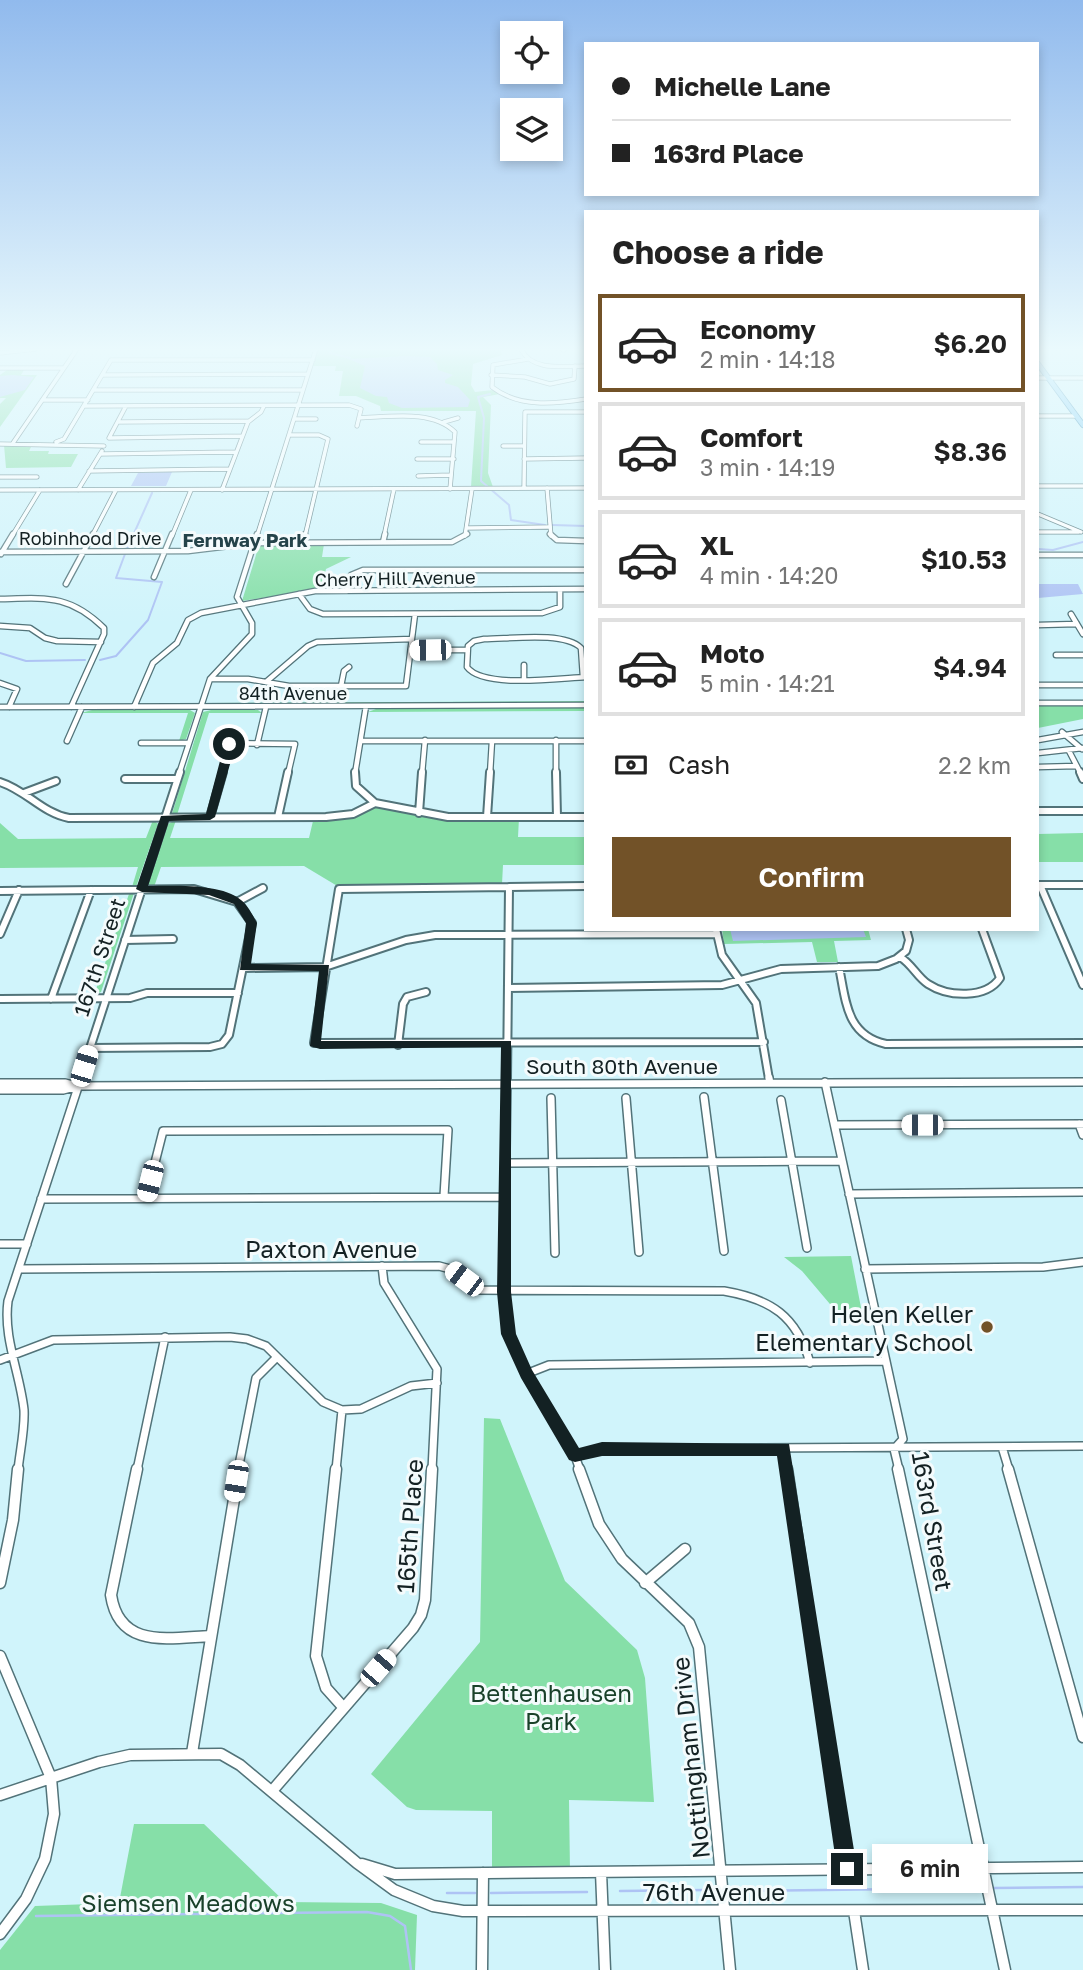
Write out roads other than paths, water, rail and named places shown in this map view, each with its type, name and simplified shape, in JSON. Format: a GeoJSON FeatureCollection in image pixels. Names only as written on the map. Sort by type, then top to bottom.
{"type":"FeatureCollection","features":[{"type":"Feature","properties":{"kind":"street"},"geometry":{"type":"LineString","coordinates":[[0,444],[59,441]]}},
{"type":"Feature","properties":{"kind":"street"},"geometry":{"type":"LineString","coordinates":[[78,490],[107,441]]}},
{"type":"Feature","properties":{"kind":"street"},"geometry":{"type":"LineString","coordinates":[[222,490],[240,441]]}},
{"type":"Feature","properties":{"kind":"street","name":"167th Street"},"geometry":{"type":"LineString","coordinates":[[0,1583],[13,1520],[24,1413],[20,1382],[11,1356],[5,1322],[8,1301],[210,679],[217,667],[246,644],[252,635],[252,624],[237,597],[287,441]]}},
{"type":"Feature","properties":{"kind":"street"},"geometry":{"type":"LineString","coordinates":[[303,542],[328,441]]}},
{"type":"Feature","properties":{"kind":"street"},"geometry":{"type":"LineString","coordinates":[[523,441],[524,488]]}},
{"type":"Feature","properties":{"kind":"street"},"geometry":{"type":"LineString","coordinates":[[56,442],[65,446],[104,446]]}},
{"type":"Feature","properties":{"kind":"street"},"geometry":{"type":"LineString","coordinates":[[421,442],[454,442],[450,489]]}},
{"type":"Feature","properties":{"kind":"street"},"geometry":{"type":"LineString","coordinates":[[503,446],[523,446]]}},
{"type":"Feature","properties":{"kind":"street"},"geometry":{"type":"LineString","coordinates":[[100,454],[236,452]]}},
{"type":"Feature","properties":{"kind":"street"},"geometry":{"type":"LineString","coordinates":[[524,459],[584,458]]}},
{"type":"Feature","properties":{"kind":"street"},"geometry":{"type":"LineString","coordinates":[[417,459],[454,459]]}},
{"type":"Feature","properties":{"kind":"street"},"geometry":{"type":"LineString","coordinates":[[89,471],[230,469]]}},
{"type":"Feature","properties":{"kind":"street"},"geometry":{"type":"LineString","coordinates":[[418,476],[450,475]]}},
{"type":"Feature","properties":{"kind":"street"},"geometry":{"type":"LineString","coordinates":[[0,477],[37,477]]}},
{"type":"Feature","properties":{"kind":"street"},"geometry":{"type":"LineString","coordinates":[[1039,486],[1083,486]]}},
{"type":"Feature","properties":{"kind":"street"},"geometry":{"type":"LineString","coordinates":[[547,488],[548,527],[552,538],[584,541]]}},
{"type":"Feature","properties":{"kind":"street"},"geometry":{"type":"LineString","coordinates":[[0,490],[584,488]]}},
{"type":"Feature","properties":{"kind":"street"},"geometry":{"type":"LineString","coordinates":[[383,542],[394,489]]}},
{"type":"Feature","properties":{"kind":"street"},"geometry":{"type":"LineString","coordinates":[[472,489],[468,528],[548,527]]}},
{"type":"Feature","properties":{"kind":"street"},"geometry":{"type":"LineString","coordinates":[[1,553],[40,490]]}},
{"type":"Feature","properties":{"kind":"street"},"geometry":{"type":"LineString","coordinates":[[66,584],[116,490]]}},
{"type":"Feature","properties":{"kind":"street"},"geometry":{"type":"LineString","coordinates":[[154,577],[191,490]]}},
{"type":"Feature","properties":{"kind":"street"},"geometry":{"type":"LineString","coordinates":[[1039,514],[1075,528],[1082,534]]}},
{"type":"Feature","properties":{"kind":"street","name":"Robinhood Drive"},"geometry":{"type":"LineString","coordinates":[[1,553],[206,550],[254,543],[457,541],[466,536],[468,528]]}},
{"type":"Feature","properties":{"kind":"street"},"geometry":{"type":"LineString","coordinates":[[1039,532],[1082,534]]}},
{"type":"Feature","properties":{"kind":"street"},"geometry":{"type":"LineString","coordinates":[[575,541],[575,552]]}},
{"type":"Feature","properties":{"kind":"street"},"geometry":{"type":"LineString","coordinates":[[414,553],[416,542]]}},
{"type":"Feature","properties":{"kind":"street"},"geometry":{"type":"LineString","coordinates":[[1039,555],[1083,555]]}},
{"type":"Feature","properties":{"kind":"street"},"geometry":{"type":"LineString","coordinates":[[347,591],[351,575],[363,570],[584,570]]}},
{"type":"Feature","properties":{"kind":"street","name":"Cherry Hill Avenue"},"geometry":{"type":"LineString","coordinates":[[134,707],[153,663],[177,643],[188,620],[201,613],[299,594],[347,591],[584,589]]}},
{"type":"Feature","properties":{"kind":"street"},"geometry":{"type":"LineString","coordinates":[[299,594],[310,609],[323,614],[548,613],[560,607],[560,590]]}},
{"type":"Feature","properties":{"kind":"street"},"geometry":{"type":"LineString","coordinates":[[0,599],[64,599],[78,604],[105,630],[71,707]]}},
{"type":"Feature","properties":{"kind":"street"},"geometry":{"type":"LineString","coordinates":[[210,679],[289,686],[406,686],[415,614]]}},
{"type":"Feature","properties":{"kind":"street"},"geometry":{"type":"LineString","coordinates":[[1071,614],[1083,634]]}},
{"type":"Feature","properties":{"kind":"street"},"geometry":{"type":"LineString","coordinates":[[1039,625],[1077,624]]}},
{"type":"Feature","properties":{"kind":"street"},"geometry":{"type":"LineString","coordinates":[[0,626],[30,628],[53,641],[101,642]]}},
{"type":"Feature","properties":{"kind":"street"},"geometry":{"type":"LineString","coordinates":[[266,682],[308,646],[317,642],[412,639]]}},
{"type":"Feature","properties":{"kind":"street"},"geometry":{"type":"LineString","coordinates":[[481,639],[571,640],[581,648],[584,677],[524,678],[475,675],[467,667],[467,650],[469,644],[481,639]]}},
{"type":"Feature","properties":{"kind":"street"},"geometry":{"type":"LineString","coordinates":[[411,650],[467,650]]}},
{"type":"Feature","properties":{"kind":"street"},"geometry":{"type":"LineString","coordinates":[[1056,655],[1083,655]]}},
{"type":"Feature","properties":{"kind":"street"},"geometry":{"type":"LineString","coordinates":[[524,665],[524,678]]}},
{"type":"Feature","properties":{"kind":"street"},"geometry":{"type":"LineString","coordinates":[[341,686],[344,671],[349,667]]}},
{"type":"Feature","properties":{"kind":"street"},"geometry":{"type":"LineString","coordinates":[[0,683],[17,690],[9,707]]}},
{"type":"Feature","properties":{"kind":"street"},"geometry":{"type":"LineString","coordinates":[[1039,685],[1083,685]]}},
{"type":"Feature","properties":{"kind":"street"},"geometry":{"type":"LineString","coordinates":[[1039,703],[1083,703]]}},
{"type":"Feature","properties":{"kind":"street","name":"84th Avenue"},"geometry":{"type":"LineString","coordinates":[[0,707],[584,705]]}},
{"type":"Feature","properties":{"kind":"street"},"geometry":{"type":"LineString","coordinates":[[366,706],[355,772],[356,786],[374,803],[448,817],[584,817]]}},
{"type":"Feature","properties":{"kind":"street"},"geometry":{"type":"LineString","coordinates":[[67,741],[82,707]]}},
{"type":"Feature","properties":{"kind":"street"},"geometry":{"type":"LineString","coordinates":[[257,745],[267,707]]}},
{"type":"Feature","properties":{"kind":"street"},"geometry":{"type":"LineString","coordinates":[[1039,740],[1083,732]]}},
{"type":"Feature","properties":{"kind":"street"},"geometry":{"type":"LineString","coordinates":[[1064,734],[1082,748]]}},
{"type":"Feature","properties":{"kind":"street"},"geometry":{"type":"LineString","coordinates":[[419,813],[425,740]]}},
{"type":"Feature","properties":{"kind":"street"},"geometry":{"type":"LineString","coordinates":[[556,740],[557,817]]}},
{"type":"Feature","properties":{"kind":"street"},"geometry":{"type":"LineString","coordinates":[[361,741],[584,741]]}},
{"type":"Feature","properties":{"kind":"street"},"geometry":{"type":"LineString","coordinates":[[487,817],[492,741]]}},
{"type":"Feature","properties":{"kind":"street"},"geometry":{"type":"LineString","coordinates":[[141,743],[189,743]]}},
{"type":"Feature","properties":{"kind":"street"},"geometry":{"type":"LineString","coordinates":[[210,817],[230,750],[229,744],[295,744],[278,817]]}},
{"type":"Feature","properties":{"kind":"street"},"geometry":{"type":"LineString","coordinates":[[1039,753],[1082,748]]}},
{"type":"Feature","properties":{"kind":"street"},"geometry":{"type":"LineString","coordinates":[[1069,751],[1083,779]]}},
{"type":"Feature","properties":{"kind":"street"},"geometry":{"type":"LineString","coordinates":[[1039,766],[1076,766]]}},
{"type":"Feature","properties":{"kind":"street"},"geometry":{"type":"LineString","coordinates":[[125,779],[177,779]]}},
{"type":"Feature","properties":{"kind":"street"},"geometry":{"type":"LineString","coordinates":[[24,793],[56,781]]}},
{"type":"Feature","properties":{"kind":"street"},"geometry":{"type":"LineString","coordinates":[[0,782],[15,786],[43,811],[58,817],[345,816],[374,803]]}},
{"type":"Feature","properties":{"kind":"street"},"geometry":{"type":"LineString","coordinates":[[1039,811],[1083,811]]}},
{"type":"Feature","properties":{"kind":"street"},"geometry":{"type":"LineString","coordinates":[[1083,885],[1039,885],[1083,985]]}},
{"type":"Feature","properties":{"kind":"street"},"geometry":{"type":"LineString","coordinates":[[584,886],[339,889],[314,1043],[398,1045],[764,1042]]}},
{"type":"Feature","properties":{"kind":"street","name":"Nottingham Drive"},"geometry":{"type":"LineString","coordinates":[[509,887],[504,1292],[508,1334],[526,1374],[575,1456],[599,1524],[621,1559],[689,1623],[699,1647],[730,1970]]}},
{"type":"Feature","properties":{"kind":"street"},"geometry":{"type":"LineString","coordinates":[[237,902],[263,888]]}},
{"type":"Feature","properties":{"kind":"street"},"geometry":{"type":"LineString","coordinates":[[0,891],[194,889],[237,902],[252,923],[229,1035],[222,1044],[211,1047],[90,1048]]}},
{"type":"Feature","properties":{"kind":"street"},"geometry":{"type":"LineString","coordinates":[[0,934],[19,890]]}},
{"type":"Feature","properties":{"kind":"street"},"geometry":{"type":"LineString","coordinates":[[51,999],[91,890]]}},
{"type":"Feature","properties":{"kind":"street"},"geometry":{"type":"LineString","coordinates":[[244,968],[325,967],[406,940],[435,935],[716,931],[722,955],[756,1003],[771,1083]]}},
{"type":"Feature","properties":{"kind":"street"},"geometry":{"type":"LineString","coordinates":[[508,988],[722,985],[781,969],[882,965],[900,957],[909,943],[906,931]]}},
{"type":"Feature","properties":{"kind":"street"},"geometry":{"type":"LineString","coordinates":[[900,957],[914,965],[923,981],[938,990],[987,990],[996,986],[1000,978],[983,931]]}},
{"type":"Feature","properties":{"kind":"street"},"geometry":{"type":"LineString","coordinates":[[125,940],[173,939]]}},
{"type":"Feature","properties":{"kind":"street"},"geometry":{"type":"LineString","coordinates":[[839,967],[855,1028],[865,1038],[877,1043],[1083,1043]]}},
{"type":"Feature","properties":{"kind":"street"},"geometry":{"type":"LineString","coordinates":[[398,1045],[402,1004],[407,997],[426,992]]}},
{"type":"Feature","properties":{"kind":"street"},"geometry":{"type":"LineString","coordinates":[[0,999],[130,998],[147,993],[238,993]]}},
{"type":"Feature","properties":{"kind":"street","name":"163rd Street"},"geometry":{"type":"LineString","coordinates":[[825,1082],[903,1440],[894,1449],[1005,1970]]}},
{"type":"Feature","properties":{"kind":"street","name":"South 80th Avenue"},"geometry":{"type":"LineString","coordinates":[[0,1083],[65,1083],[78,1086],[1083,1082]]}},
{"type":"Feature","properties":{"kind":"street","name":"South 80th Avenue"},"geometry":{"type":"LineString","coordinates":[[0,1090],[63,1090],[78,1086]]}},
{"type":"Feature","properties":{"kind":"street"},"geometry":{"type":"LineString","coordinates":[[704,1097],[724,1251]]}},
{"type":"Feature","properties":{"kind":"street"},"geometry":{"type":"LineString","coordinates":[[551,1098],[555,1253]]}},
{"type":"Feature","properties":{"kind":"street"},"geometry":{"type":"LineString","coordinates":[[626,1098],[639,1252]]}},
{"type":"Feature","properties":{"kind":"street"},"geometry":{"type":"LineString","coordinates":[[781,1100],[807,1248]]}},
{"type":"Feature","properties":{"kind":"street"},"geometry":{"type":"LineString","coordinates":[[835,1125],[1081,1124],[1083,1135]]}},
{"type":"Feature","properties":{"kind":"street"},"geometry":{"type":"LineString","coordinates":[[146,1198],[163,1131],[447,1130],[444,1196]]}},
{"type":"Feature","properties":{"kind":"street"},"geometry":{"type":"LineString","coordinates":[[506,1163],[842,1161]]}},
{"type":"Feature","properties":{"kind":"street"},"geometry":{"type":"LineString","coordinates":[[849,1194],[1083,1192]]}},
{"type":"Feature","properties":{"kind":"street"},"geometry":{"type":"LineString","coordinates":[[41,1199],[505,1197]]}},
{"type":"Feature","properties":{"kind":"street"},"geometry":{"type":"LineString","coordinates":[[0,1244],[27,1244]]}},
{"type":"Feature","properties":{"kind":"street"},"geometry":{"type":"LineString","coordinates":[[865,1269],[1043,1268],[1083,1262]]}},
{"type":"Feature","properties":{"kind":"street","name":"165th Place"},"geometry":{"type":"LineString","coordinates":[[272,1791],[413,1628],[421,1615],[425,1600],[437,1369],[384,1283],[382,1266]]}},
{"type":"Feature","properties":{"kind":"street","name":"Paxton Avenue"},"geometry":{"type":"LineString","coordinates":[[19,1269],[439,1266],[450,1269],[477,1290],[737,1293],[766,1302],[787,1316],[802,1337],[810,1363]]}},
{"type":"Feature","properties":{"kind":"street"},"geometry":{"type":"LineString","coordinates":[[0,1360],[53,1340],[165,1337],[247,1339],[266,1346],[323,1402],[342,1410],[361,1409],[411,1386],[437,1383]]}},
{"type":"Feature","properties":{"kind":"street"},"geometry":{"type":"LineString","coordinates":[[165,1337],[111,1595],[111,1608],[119,1623],[133,1634],[155,1637],[210,1636]]}},
{"type":"Feature","properties":{"kind":"street"},"geometry":{"type":"LineString","coordinates":[[192,1754],[251,1393],[261,1372],[277,1357]]}},
{"type":"Feature","properties":{"kind":"street"},"geometry":{"type":"LineString","coordinates":[[526,1374],[549,1365],[885,1361]]}},
{"type":"Feature","properties":{"kind":"street"},"geometry":{"type":"LineString","coordinates":[[342,1410],[316,1656],[326,1688],[343,1707]]}},
{"type":"Feature","properties":{"kind":"street"},"geometry":{"type":"LineString","coordinates":[[575,1456],[602,1449],[1083,1446]]}},
{"type":"Feature","properties":{"kind":"street"},"geometry":{"type":"LineString","coordinates":[[1002,1447],[1083,1737]]}},
{"type":"Feature","properties":{"kind":"street"},"geometry":{"type":"LineString","coordinates":[[784,1449],[847,1869]]}},
{"type":"Feature","properties":{"kind":"street"},"geometry":{"type":"LineString","coordinates":[[645,1583],[685,1549]]}},
{"type":"Feature","properties":{"kind":"street"},"geometry":{"type":"LineString","coordinates":[[0,1656],[51,1778],[54,1814],[45,1859],[26,1899],[0,1934]]}},
{"type":"Feature","properties":{"kind":"street","name":"76th Avenue"},"geometry":{"type":"LineString","coordinates":[[0,1795],[99,1762],[130,1755],[221,1754],[240,1765],[357,1863],[394,1890],[433,1906],[483,1912],[854,1911],[991,1905],[1083,1910]]}},
{"type":"Feature","properties":{"kind":"street","name":"76th Avenue"},"geometry":{"type":"LineString","coordinates":[[357,1863],[395,1874],[847,1869],[984,1873],[1083,1867]]}},
{"type":"Feature","properties":{"kind":"street"},"geometry":{"type":"LineString","coordinates":[[601,1871],[605,1970]]}},
{"type":"Feature","properties":{"kind":"street"},"geometry":{"type":"LineString","coordinates":[[482,1970],[483,1873]]}},
{"type":"Feature","properties":{"kind":"street"},"geometry":{"type":"LineString","coordinates":[[854,1911],[863,1970]]}},
{"type":"Feature","properties":{"kind":"water"},"geometry":{"type":"Polygon","coordinates":[[[172,472],[166,486],[131,486],[138,473],[172,472]]]}},
{"type":"Feature","properties":{"kind":"water"},"geometry":{"type":"Polygon","coordinates":[[[1039,584],[1078,584],[1083,594],[1039,598],[1039,584]]]}},
{"type":"Feature","properties":{"kind":"water"},"geometry":{"type":"Polygon","coordinates":[[[730,931],[864,931],[866,937],[733,941],[730,931]]]}},
{"type":"Feature","properties":{"kind":"waterway"},"geometry":{"type":"LineString","coordinates":[[483,441],[481,481],[509,505],[511,520],[545,525]]}},
{"type":"Feature","properties":{"kind":"waterway"},"geometry":{"type":"LineString","coordinates":[[127,549],[152,493]]}},
{"type":"Feature","properties":{"kind":"waterway"},"geometry":{"type":"LineString","coordinates":[[552,525],[584,526]]}},
{"type":"Feature","properties":{"kind":"waterway"},"geometry":{"type":"LineString","coordinates":[[1039,549],[1053,550],[1083,542]]}},
{"type":"Feature","properties":{"kind":"waterway"},"geometry":{"type":"LineString","coordinates":[[100,660],[116,656],[148,620],[162,582],[116,578],[125,554]]}},
{"type":"Feature","properties":{"kind":"waterway"},"geometry":{"type":"LineString","coordinates":[[0,653],[26,661],[85,660]]}},
{"type":"Feature","properties":{"kind":"waterway"},"geometry":{"type":"LineString","coordinates":[[993,1888],[1083,1887]]}},
{"type":"Feature","properties":{"kind":"waterway"},"geometry":{"type":"LineString","coordinates":[[739,1891],[984,1888]]}},
{"type":"Feature","properties":{"kind":"waterway"},"geometry":{"type":"LineString","coordinates":[[620,1891],[705,1890]]}},
{"type":"Feature","properties":{"kind":"waterway"},"geometry":{"type":"LineString","coordinates":[[491,1893],[587,1892]]}},
{"type":"Feature","properties":{"kind":"waterway"},"geometry":{"type":"LineString","coordinates":[[447,1893],[475,1893]]}},
{"type":"Feature","properties":{"kind":"waterway"},"geometry":{"type":"LineString","coordinates":[[36,1916],[367,1912],[390,1916],[405,1926],[411,1970]]}},
{"type":"Feature","properties":{"kind":"place","name":"Helen Keller Elementary School"},"geometry":{"type":"Point","coordinates":[987,1327]}},
{"type":"Feature","properties":{"kind":"district","name":"Fernway Park"},"geometry":{"type":"Point","coordinates":[245,539]}},
{"type":"Feature","properties":{"kind":"park label","name":"Bettenhausen Park"},"geometry":{"type":"Point","coordinates":[551,1706]}},
{"type":"Feature","properties":{"kind":"park label","name":"Siemsen Meadows"},"geometry":{"type":"Point","coordinates":[188,1902]}}]}
